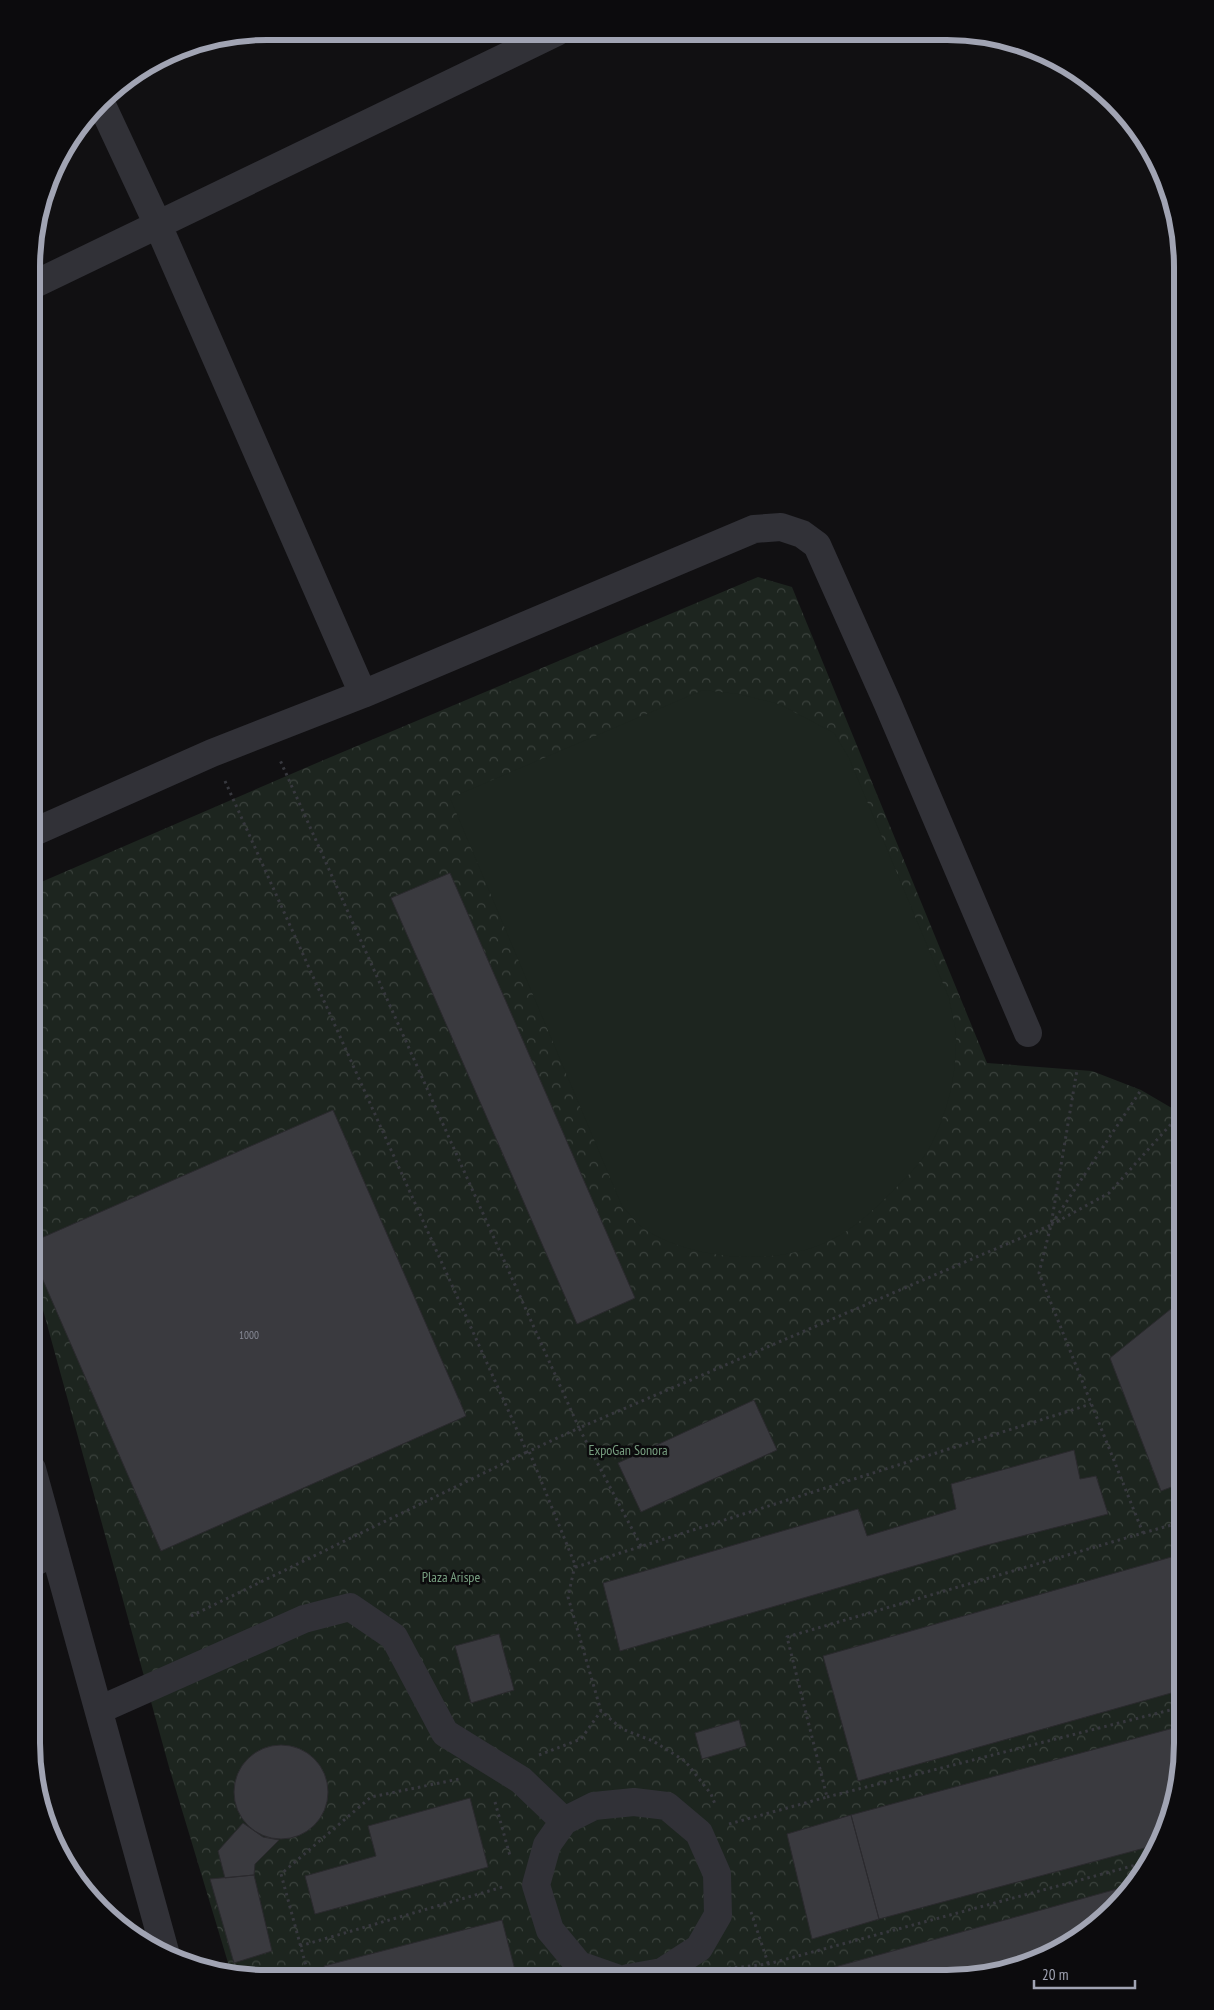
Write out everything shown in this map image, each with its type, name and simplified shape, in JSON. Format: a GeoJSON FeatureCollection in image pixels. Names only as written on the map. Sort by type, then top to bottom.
{"type":"FeatureCollection","features":[{"type":"Feature","properties":{"kind":"lane"},"geometry":{"type":"LineString","coordinates":[[40,283],[540,40]]}},
{"type":"Feature","properties":{"kind":"lane"},"geometry":{"type":"LineString","coordinates":[[104,109],[158,225],[363,694]]}},
{"type":"Feature","properties":{"kind":"lane"},"geometry":{"type":"LineString","coordinates":[[40,829],[212,753],[363,694],[754,529],[781,527],[802,534],[817,545],[887,702],[1028,1033]]}},
{"type":"Feature","properties":{"kind":"lane"},"geometry":{"type":"LineString","coordinates":[[40,1534],[43,1558],[98,1710],[163,1946]]}},
{"type":"Feature","properties":{"kind":"lane"},"geometry":{"type":"LineString","coordinates":[[98,1710],[304,1619],[350,1607],[394,1636],[445,1733],[494,1770],[521,1780],[564,1821]]}},
{"type":"Feature","properties":{"kind":"lane"},"geometry":{"type":"LineString","coordinates":[[594,1970],[579,1965],[550,1930],[536,1885],[547,1844],[564,1821],[594,1806],[634,1802],[668,1806],[699,1833],[717,1874],[718,1915],[699,1948],[665,1970]]}},
{"type":"Feature","properties":{"kind":"path"},"geometry":{"type":"LineString","coordinates":[[267,732],[579,1428],[640,1546]]}},
{"type":"Feature","properties":{"kind":"path"},"geometry":{"type":"LineString","coordinates":[[212,753],[527,1452],[529,1451],[575,1565],[568,1597],[601,1711],[622,1729],[652,1741],[685,1761],[711,1794],[717,1810]]}},
{"type":"Feature","properties":{"kind":"path"},"geometry":{"type":"LineString","coordinates":[[1077,1070],[1051,1226],[1039,1273],[1143,1533]]}},
{"type":"Feature","properties":{"kind":"path"},"geometry":{"type":"LineString","coordinates":[[1051,1226],[1141,1090]]}},
{"type":"Feature","properties":{"kind":"path"},"geometry":{"type":"LineString","coordinates":[[191,1616],[579,1428],[1051,1226],[1109,1194],[1174,1121]]}},
{"type":"Feature","properties":{"kind":"path"},"geometry":{"type":"LineString","coordinates":[[575,1565],[1091,1404]]}},
{"type":"Feature","properties":{"kind":"path"},"geometry":{"type":"LineString","coordinates":[[827,1797],[787,1637],[1174,1524]]}},
{"type":"Feature","properties":{"kind":"path"},"geometry":{"type":"LineString","coordinates":[[724,1826],[827,1797],[1174,1709]]}},
{"type":"Feature","properties":{"kind":"path"},"geometry":{"type":"LineString","coordinates":[[306,1970],[281,1874],[370,1798],[494,1770],[581,1739],[601,1711]]}},
{"type":"Feature","properties":{"kind":"path"},"geometry":{"type":"LineString","coordinates":[[494,1770],[512,1865]]}},
{"type":"Feature","properties":{"kind":"path"},"geometry":{"type":"LineString","coordinates":[[768,1964],[1139,1864]]}},
{"type":"Feature","properties":{"kind":"path"},"geometry":{"type":"LineString","coordinates":[[300,1946],[508,1886]]}},
{"type":"Feature","properties":{"kind":"path"},"geometry":{"type":"LineString","coordinates":[[750,1909],[770,1970]]}},
{"type":"Feature","properties":{"kind":"green space","name":"ExpoGan Sonora"},"geometry":{"type":"Polygon","coordinates":[[[758,577],[792,587],[987,1063],[1092,1071],[1141,1090],[1174,1109],[1174,1758],[1172,1773],[1162,1816],[1144,1857],[1108,1904],[1061,1940],[1020,1958],[991,1966],[962,1970],[252,1970],[229,1967],[169,1767],[40,1299],[40,883],[319,762],[758,577]]]}},
{"type":"Feature","properties":{"kind":"green space"},"geometry":{"type":"Polygon","coordinates":[[[703,690],[738,694],[779,704],[834,733],[849,758],[949,998],[956,1035],[955,1064],[947,1106],[931,1145],[913,1170],[892,1192],[847,1231],[829,1241],[808,1249],[761,1257],[711,1254],[666,1240],[643,1228],[622,1206],[450,798],[703,690]]]}},
{"type":"Feature","properties":{"kind":"building"},"geometry":{"type":"Polygon","coordinates":[[[450,873],[635,1298],[577,1324],[391,898],[450,873]]]}},
{"type":"Feature","properties":{"kind":"building"},"geometry":{"type":"Polygon","coordinates":[[[333,1110],[466,1416],[161,1551],[40,1273],[40,1238],[333,1110]]]}},
{"type":"Feature","properties":{"kind":"building"},"geometry":{"type":"Polygon","coordinates":[[[1174,1306],[1174,1486],[1161,1491],[1110,1358],[1174,1306]]]}},
{"type":"Feature","properties":{"kind":"building"},"geometry":{"type":"Polygon","coordinates":[[[754,1400],[777,1450],[641,1512],[618,1463],[754,1400]]]}},
{"type":"Feature","properties":{"kind":"building"},"geometry":{"type":"Polygon","coordinates":[[[1074,1450],[1080,1479],[1096,1476],[1108,1514],[983,1546],[620,1651],[603,1583],[858,1509],[867,1536],[956,1509],[951,1484],[1074,1450]]]}},
{"type":"Feature","properties":{"kind":"building"},"geometry":{"type":"Polygon","coordinates":[[[1174,1556],[1174,1692],[858,1781],[823,1656],[1174,1556]]]}},
{"type":"Feature","properties":{"kind":"building"},"geometry":{"type":"Polygon","coordinates":[[[499,1634],[514,1690],[471,1703],[455,1646],[499,1634]]]}},
{"type":"Feature","properties":{"kind":"building"},"geometry":{"type":"Polygon","coordinates":[[[739,1720],[746,1746],[702,1759],[695,1733],[739,1720]]]}},
{"type":"Feature","properties":{"kind":"building"},"geometry":{"type":"Polygon","coordinates":[[[1174,1728],[1174,1758],[1170,1787],[1162,1816],[1150,1847],[879,1919],[851,1815],[1174,1728]]]}},
{"type":"Feature","properties":{"kind":"building"},"geometry":{"type":"Polygon","coordinates":[[[272,1745],[290,1745],[315,1758],[325,1774],[328,1792],[325,1810],[315,1826],[290,1839],[272,1839],[247,1826],[234,1801],[234,1783],[247,1758],[272,1745]]]}},
{"type":"Feature","properties":{"kind":"building"},"geometry":{"type":"Polygon","coordinates":[[[470,1798],[488,1867],[315,1914],[305,1876],[376,1856],[368,1826],[470,1798]]]}},
{"type":"Feature","properties":{"kind":"building"},"geometry":{"type":"Polygon","coordinates":[[[851,1815],[879,1919],[812,1939],[787,1834],[851,1815]]]}},
{"type":"Feature","properties":{"kind":"building"},"geometry":{"type":"Polygon","coordinates":[[[243,1823],[263,1837],[279,1840],[255,1864],[254,1875],[225,1878],[218,1851],[243,1823]]]}},
{"type":"Feature","properties":{"kind":"building"},"geometry":{"type":"Polygon","coordinates":[[[254,1875],[272,1951],[234,1963],[210,1879],[254,1875]]]}},
{"type":"Feature","properties":{"kind":"building"},"geometry":{"type":"Polygon","coordinates":[[[1122,1888],[1097,1914],[1061,1940],[1034,1953],[1006,1962],[962,1970],[824,1970],[1122,1888]]]}},
{"type":"Feature","properties":{"kind":"building"},"geometry":{"type":"Polygon","coordinates":[[[502,1920],[515,1970],[325,1970],[324,1966],[502,1920]]]}},
{"type":"Feature","properties":{"kind":"park label","name":"Plaza Arispe"},"geometry":{"type":"Point","coordinates":[451,1577]}}]}
